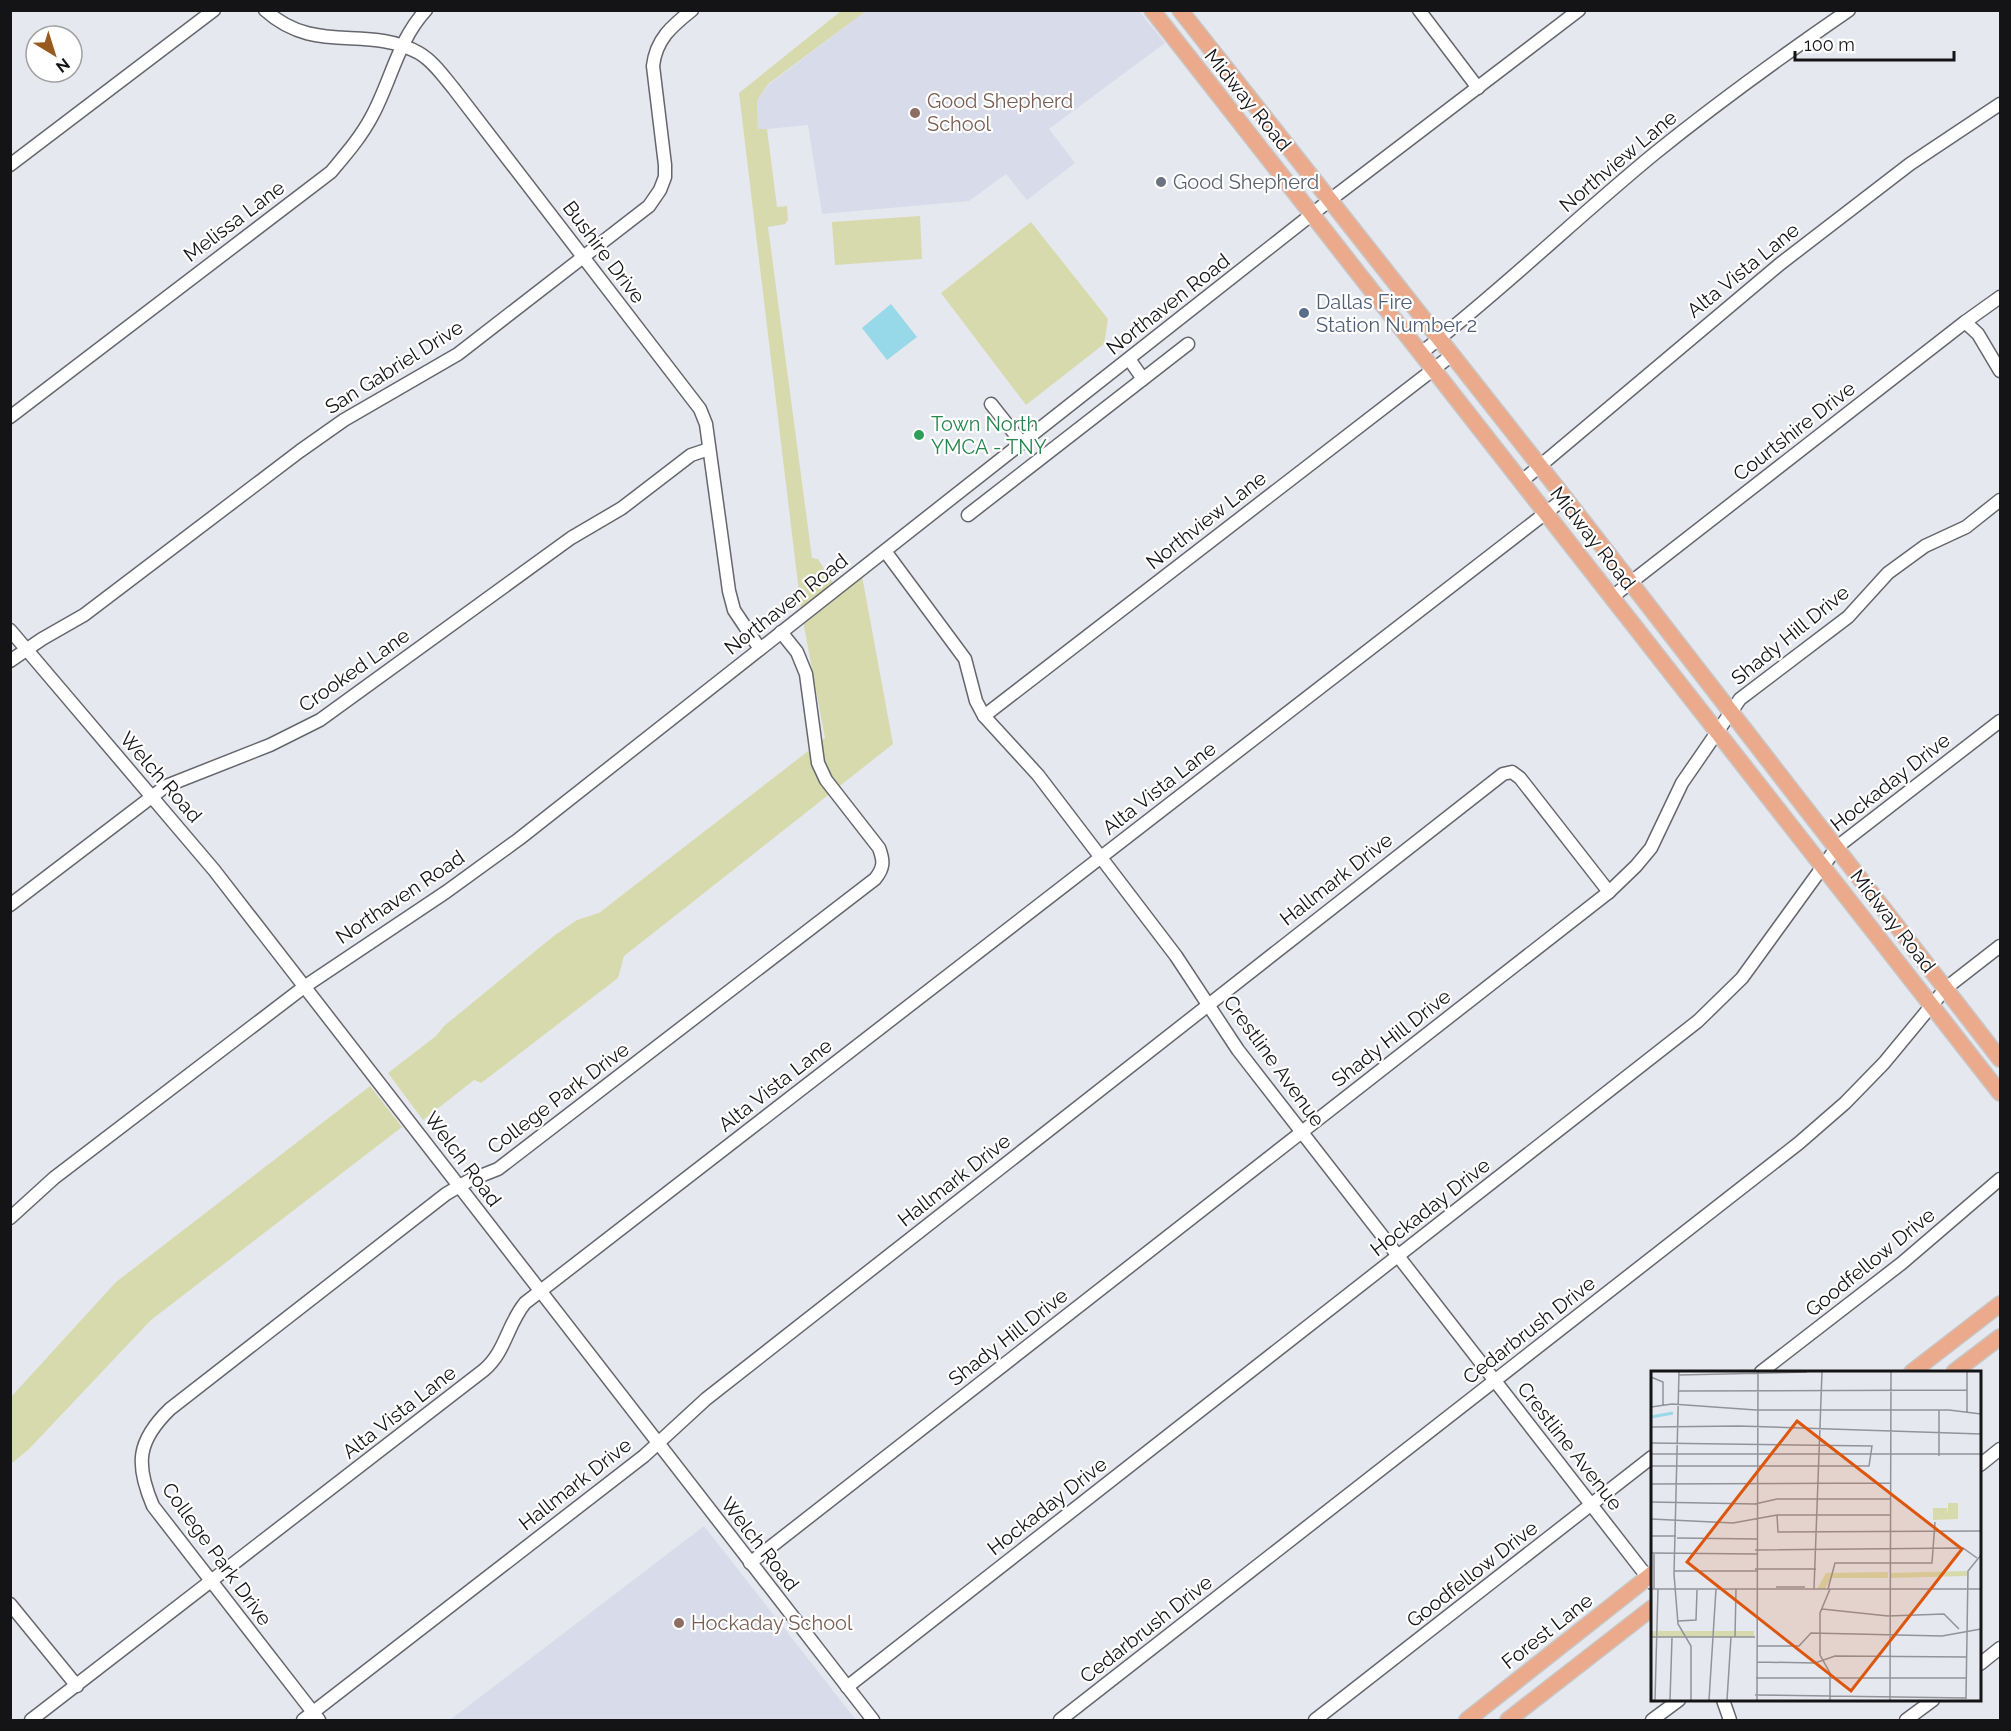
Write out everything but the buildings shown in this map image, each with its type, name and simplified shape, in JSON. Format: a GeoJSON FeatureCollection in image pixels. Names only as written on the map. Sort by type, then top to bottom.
{"type":"FeatureCollection","features":[{"type":"Feature","properties":{"kind":"main road","name":"Midway Road"},"geometry":{"type":"LineString","coordinates":[[1152,10],[2001,1093]]}},
{"type":"Feature","properties":{"kind":"main road","name":"Midway Road"},"geometry":{"type":"LineString","coordinates":[[1180,10],[1631,582],[2001,1059]]}},
{"type":"Feature","properties":{"kind":"main road"},"geometry":{"type":"LineString","coordinates":[[1913,1371],[2001,1304]]}},
{"type":"Feature","properties":{"kind":"main road"},"geometry":{"type":"LineString","coordinates":[[1955,1371],[2001,1337]]}},
{"type":"Feature","properties":{"kind":"main road","name":"Forest Lane"},"geometry":{"type":"LineString","coordinates":[[1467,1720],[1651,1578]]}},
{"type":"Feature","properties":{"kind":"main road"},"geometry":{"type":"LineString","coordinates":[[1509,1720],[1651,1610]]}},
{"type":"Feature","properties":{"kind":"street"},"geometry":{"type":"LineString","coordinates":[[10,165],[214,10]]}},
{"type":"Feature","properties":{"kind":"street","name":"Bushire Drive"},"geometry":{"type":"LineString","coordinates":[[265,10],[282,23],[308,35],[333,39],[377,39],[402,46],[420,53],[442,74],[700,409],[706,424],[731,601],[745,630],[760,649]]}},
{"type":"Feature","properties":{"kind":"street","name":"Melissa Lane"},"geometry":{"type":"LineString","coordinates":[[10,417],[331,172],[359,137],[372,115],[410,29],[426,10]]}},
{"type":"Feature","properties":{"kind":"street","name":"San Gabriel Drive"},"geometry":{"type":"LineString","coordinates":[[10,661],[25,649],[84,615],[344,420],[458,354],[649,206],[660,190],[665,177],[653,66],[655,55],[667,32],[692,10]]}},
{"type":"Feature","properties":{"kind":"street"},"geometry":{"type":"LineString","coordinates":[[1419,10],[1478,88]]}},
{"type":"Feature","properties":{"kind":"street","name":"Northaven Road"},"geometry":{"type":"LineString","coordinates":[[10,1218],[54,1178],[304,987],[446,892],[519,839],[1330,200],[1578,10]]}},
{"type":"Feature","properties":{"kind":"street","name":"Northview Lane"},"geometry":{"type":"LineString","coordinates":[[1421,352],[1654,154],[1765,68],[1849,10]]}},
{"type":"Feature","properties":{"kind":"street","name":"Alta Vista Lane"},"geometry":{"type":"LineString","coordinates":[[1522,481],[1780,264],[1910,164],[2001,104]]}},
{"type":"Feature","properties":{"kind":"street","name":"Courtshire Drive"},"geometry":{"type":"LineString","coordinates":[[1612,597],[1965,322],[2001,297]]}},
{"type":"Feature","properties":{"kind":"street"},"geometry":{"type":"LineString","coordinates":[[1965,322],[1978,334],[2001,370]]}},
{"type":"Feature","properties":{"kind":"street"},"geometry":{"type":"LineString","coordinates":[[968,515],[1188,344]]}},
{"type":"Feature","properties":{"kind":"street","name":"Northview Lane"},"geometry":{"type":"LineString","coordinates":[[984,716],[1452,355]]}},
{"type":"Feature","properties":{"kind":"street"},"geometry":{"type":"LineString","coordinates":[[1129,359],[1143,379]]}},
{"type":"Feature","properties":{"kind":"street"},"geometry":{"type":"LineString","coordinates":[[991,404],[1022,443]]}},
{"type":"Feature","properties":{"kind":"street","name":"Crooked Lane"},"geometry":{"type":"LineString","coordinates":[[10,905],[166,786],[279,741],[320,720],[572,538],[622,508],[691,455],[709,449]]}},
{"type":"Feature","properties":{"kind":"street"},"geometry":{"type":"LineString","coordinates":[[987,471],[1000,490]]}},
{"type":"Feature","properties":{"kind":"street","name":"Alta Vista Lane"},"geometry":{"type":"LineString","coordinates":[[31,1720],[484,1370],[496,1359],[505,1345],[509,1326],[516,1313],[540,1291],[1565,498]]}},
{"type":"Feature","properties":{"kind":"street","name":"Shady Hill Drive"},"geometry":{"type":"LineString","coordinates":[[750,1563],[1609,892],[1651,848],[1682,783],[1740,699],[1861,606],[1888,573],[1925,546],[1966,527],[2001,500]]}},
{"type":"Feature","properties":{"kind":"street","name":"Crestline Avenue"},"geometry":{"type":"LineString","coordinates":[[885,551],[965,659],[976,701],[984,716],[1020,753],[1176,956],[1238,1050],[1591,1505],[1651,1578]]}},
{"type":"Feature","properties":{"kind":"street","name":"Welch Road"},"geometry":{"type":"LineString","coordinates":[[10,630],[214,870],[378,1078],[657,1444],[873,1720]]}},
{"type":"Feature","properties":{"kind":"street","name":"College Park Drive"},"geometry":{"type":"LineString","coordinates":[[312,1718],[153,1506],[141,1472],[143,1449],[151,1427],[170,1409],[459,1186],[498,1169],[875,879],[882,871],[883,858],[879,848],[826,780],[818,763],[806,674],[797,652],[782,632]]}},
{"type":"Feature","properties":{"kind":"street","name":"Hockaday Drive"},"geometry":{"type":"LineString","coordinates":[[847,1687],[1698,1021],[1742,978],[1837,847],[2001,721]]}},
{"type":"Feature","properties":{"kind":"street","name":"Hallmark Drive"},"geometry":{"type":"LineString","coordinates":[[312,1718],[657,1444],[706,1399],[1503,774],[1512,772],[1520,778],[1609,892]]}},
{"type":"Feature","properties":{"kind":"street","name":"Cedarbrush Drive"},"geometry":{"type":"LineString","coordinates":[[1060,1720],[1799,1143],[1845,1103],[1884,1064],[1946,988],[2001,946]]}},
{"type":"Feature","properties":{"kind":"street","name":"Goodfellow Drive"},"geometry":{"type":"LineString","coordinates":[[1762,1371],[1902,1263],[2001,1179]]}},
{"type":"Feature","properties":{"kind":"street"},"geometry":{"type":"LineString","coordinates":[[1981,1464],[2001,1449]]}},
{"type":"Feature","properties":{"kind":"street","name":"Goodfellow Drive"},"geometry":{"type":"LineString","coordinates":[[1315,1720],[1651,1459]]}},
{"type":"Feature","properties":{"kind":"street"},"geometry":{"type":"LineString","coordinates":[[10,1604],[77,1686]]}},
{"type":"Feature","properties":{"kind":"street"},"geometry":{"type":"LineString","coordinates":[[1981,1663],[2001,1648]]}},
{"type":"Feature","properties":{"kind":"street"},"geometry":{"type":"LineString","coordinates":[[1652,1720],[1678,1701]]}},
{"type":"Feature","properties":{"kind":"street"},"geometry":{"type":"LineString","coordinates":[[1723,1701],[1730,1720]]}},
{"type":"Feature","properties":{"kind":"street"},"geometry":{"type":"LineString","coordinates":[[1906,1720],[1932,1701]]}},
{"type":"Feature","properties":{"kind":"shaded area","name":"Good Shepherd School"},"geometry":{"type":"Polygon","coordinates":[[[866,11],[1139,11],[1165,43],[1049,129],[1075,163],[1027,200],[1006,174],[969,201],[822,214],[808,125],[758,130],[757,101],[768,85],[866,11]]]}},
{"type":"Feature","properties":{"kind":"shaded area","name":"Hockaday School"},"geometry":{"type":"Polygon","coordinates":[[[704,1526],[856,1720],[450,1720],[704,1526]]]}},
{"type":"Feature","properties":{"kind":"green space"},"geometry":{"type":"Polygon","coordinates":[[[841,11],[866,11],[768,84],[757,101],[758,129],[767,129],[777,207],[787,206],[788,220],[785,224],[768,227],[812,558],[818,559],[833,583],[801,609],[739,93],[841,11]]]}},
{"type":"Feature","properties":{"kind":"green space"},"geometry":{"type":"Polygon","coordinates":[[[920,216],[922,259],[835,265],[832,222],[920,216]]]}},
{"type":"Feature","properties":{"kind":"green space"},"geometry":{"type":"Polygon","coordinates":[[[1031,222],[1108,319],[1104,344],[1026,405],[941,293],[1031,222]]]}},
{"type":"Feature","properties":{"kind":"green space"},"geometry":{"type":"Polygon","coordinates":[[[862,576],[893,744],[624,956],[618,978],[481,1083],[474,1080],[423,1120],[388,1073],[436,1036],[444,1026],[555,935],[577,920],[599,913],[825,738],[803,621],[862,576]]]}},
{"type":"Feature","properties":{"kind":"green space"},"geometry":{"type":"Polygon","coordinates":[[[370,1086],[402,1127],[151,1320],[29,1449],[11,1464],[11,1397],[116,1282],[370,1086]]]}},
{"type":"Feature","properties":{"kind":"water"},"geometry":{"type":"Polygon","coordinates":[[[891,304],[917,337],[887,360],[862,328],[891,304]]]}},
{"type":"Feature","properties":{"kind":"place","name":"Good Shepherd School"},"geometry":{"type":"Point","coordinates":[915,113]}},
{"type":"Feature","properties":{"kind":"place","name":"Good Shepherd"},"geometry":{"type":"Point","coordinates":[1161,182]}},
{"type":"Feature","properties":{"kind":"place","name":"Dallas Fire Station Number 2"},"geometry":{"type":"Point","coordinates":[1304,313]}},
{"type":"Feature","properties":{"kind":"place","name":"Town North YMCA - TNY"},"geometry":{"type":"Point","coordinates":[919,435]}},
{"type":"Feature","properties":{"kind":"place","name":"Hockaday School"},"geometry":{"type":"Point","coordinates":[679,1623]}}]}
